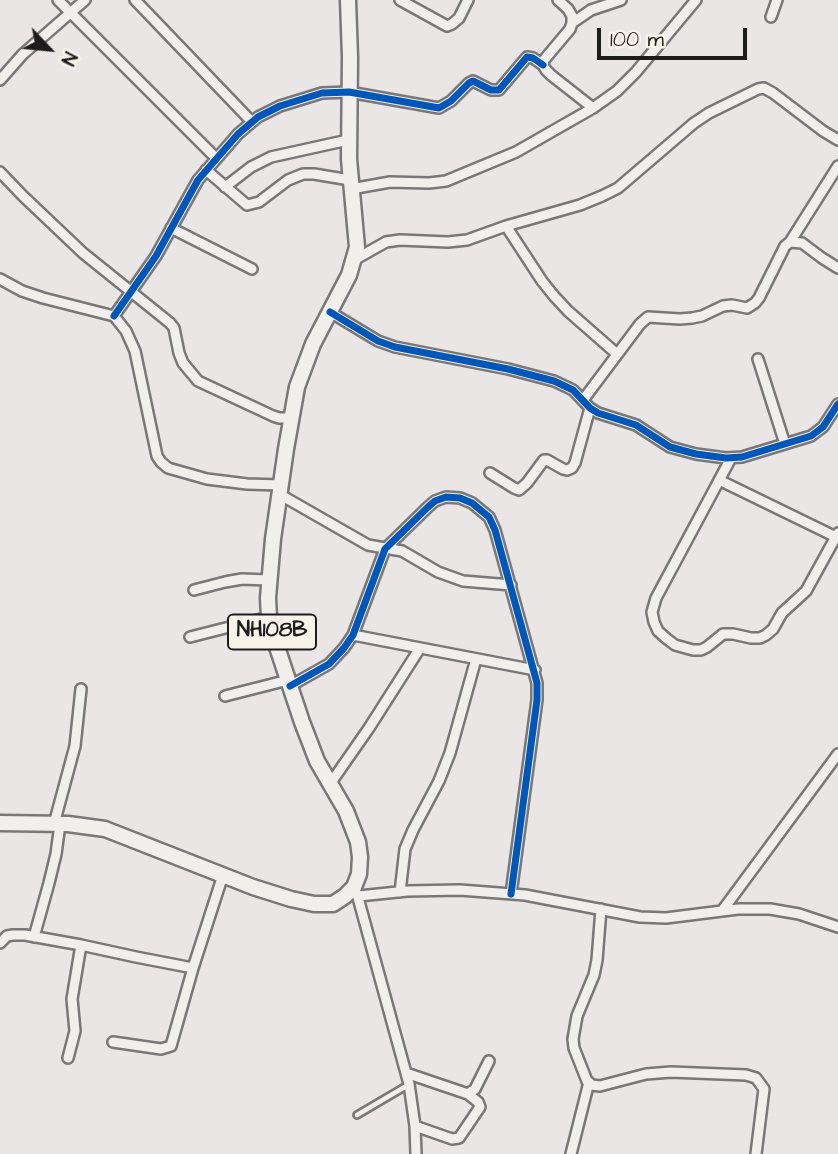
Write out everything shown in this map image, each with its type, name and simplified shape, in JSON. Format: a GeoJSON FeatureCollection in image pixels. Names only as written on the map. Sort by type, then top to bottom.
{"type":"FeatureCollection","features":[{"type":"Feature","properties":{"kind":"highway","name":"NH108B"},"geometry":{"type":"LineString","coordinates":[[348,0],[348,140],[357,247],[341,293],[313,344],[298,387],[291,418],[268,580],[269,617],[289,683],[317,761],[349,818],[358,842],[360,857],[356,892]]}},
{"type":"Feature","properties":{"kind":"highway"},"geometry":{"type":"LineString","coordinates":[[0,823],[87,825],[105,829],[223,875],[314,904],[333,904],[356,892]]}},
{"type":"Feature","properties":{"kind":"street"},"geometry":{"type":"LineString","coordinates":[[58,0],[216,158]]}},
{"type":"Feature","properties":{"kind":"street"},"geometry":{"type":"LineString","coordinates":[[0,80],[23,54],[85,0]]}},
{"type":"Feature","properties":{"kind":"street"},"geometry":{"type":"LineString","coordinates":[[135,0],[252,122]]}},
{"type":"Feature","properties":{"kind":"street"},"geometry":{"type":"LineString","coordinates":[[400,0],[447,26],[459,18],[468,0]]}},
{"type":"Feature","properties":{"kind":"street"},"geometry":{"type":"LineString","coordinates":[[543,65],[572,23],[568,9],[558,0]]}},
{"type":"Feature","properties":{"kind":"street"},"geometry":{"type":"LineString","coordinates":[[572,23],[591,10],[621,0]]}},
{"type":"Feature","properties":{"kind":"street"},"geometry":{"type":"LineString","coordinates":[[206,170],[247,205],[260,202],[288,180],[303,174],[314,174],[351,184],[446,181],[516,152],[593,108],[617,91],[696,0]]}},
{"type":"Feature","properties":{"kind":"street"},"geometry":{"type":"LineString","coordinates":[[771,17],[777,0]]}},
{"type":"Feature","properties":{"kind":"street"},"geometry":{"type":"LineString","coordinates":[[114,316],[156,256],[190,191],[206,170],[238,134],[252,122],[280,106],[322,93],[349,92],[439,108],[473,81],[491,90],[499,90],[527,57],[543,65],[545,70],[593,108]]}},
{"type":"Feature","properties":{"kind":"street"},"geometry":{"type":"LineString","coordinates":[[0,67],[11,68]]}},
{"type":"Feature","properties":{"kind":"street"},"geometry":{"type":"LineString","coordinates":[[354,261],[386,242],[458,242],[580,205],[618,188],[709,113],[758,89],[773,93],[838,140]]}},
{"type":"Feature","properties":{"kind":"street"},"geometry":{"type":"LineString","coordinates":[[225,187],[251,167],[271,157],[348,140]]}},
{"type":"Feature","properties":{"kind":"street"},"geometry":{"type":"LineString","coordinates":[[583,400],[648,317],[692,318],[723,306],[747,307],[755,303],[785,246],[838,166]]}},
{"type":"Feature","properties":{"kind":"street"},"geometry":{"type":"LineString","coordinates":[[0,173],[83,253],[170,323],[174,328],[183,363],[198,381],[273,416],[291,418]]}},
{"type":"Feature","properties":{"kind":"street"},"geometry":{"type":"LineString","coordinates":[[506,226],[554,296],[617,354]]}},
{"type":"Feature","properties":{"kind":"street"},"geometry":{"type":"LineString","coordinates":[[172,228],[251,269]]}},
{"type":"Feature","properties":{"kind":"street"},"geometry":{"type":"LineString","coordinates":[[790,242],[802,243],[838,268]]}},
{"type":"Feature","properties":{"kind":"street"},"geometry":{"type":"LineString","coordinates":[[0,279],[43,298],[114,316],[126,331],[135,351],[157,456],[167,468],[207,480],[280,490],[368,545],[402,551],[438,572],[463,581],[511,585]]}},
{"type":"Feature","properties":{"kind":"street"},"geometry":{"type":"LineString","coordinates":[[330,312],[378,341],[395,347],[508,369],[554,381],[573,390],[590,408],[608,417],[636,425],[676,449],[709,456],[742,457],[811,436],[823,427],[838,404]]}},
{"type":"Feature","properties":{"kind":"street"},"geometry":{"type":"LineString","coordinates":[[758,359],[785,444]]}},
{"type":"Feature","properties":{"kind":"street"},"geometry":{"type":"LineString","coordinates":[[490,473],[519,489],[527,483],[544,460],[563,469],[572,468],[590,408]]}},
{"type":"Feature","properties":{"kind":"street"},"geometry":{"type":"LineString","coordinates":[[719,480],[837,535],[806,591],[782,613],[766,635],[760,638],[723,634],[701,650],[693,650],[675,645],[658,631],[652,612],[656,598],[719,480],[731,458]]}},
{"type":"Feature","properties":{"kind":"street"},"geometry":{"type":"LineString","coordinates":[[225,696],[289,683],[329,664],[353,635],[385,549],[435,501],[446,497],[460,498],[472,503],[489,517],[495,530],[537,683],[511,894]]}},
{"type":"Feature","properties":{"kind":"street"},"geometry":{"type":"LineString","coordinates":[[194,590],[234,580],[268,580]]}},
{"type":"Feature","properties":{"kind":"street"},"geometry":{"type":"LineString","coordinates":[[190,637],[269,617]]}},
{"type":"Feature","properties":{"kind":"street"},"geometry":{"type":"LineString","coordinates":[[353,635],[535,670]]}},
{"type":"Feature","properties":{"kind":"street"},"geometry":{"type":"LineString","coordinates":[[330,784],[420,648]]}},
{"type":"Feature","properties":{"kind":"street"},"geometry":{"type":"LineString","coordinates":[[400,892],[405,849],[450,753],[477,659]]}},
{"type":"Feature","properties":{"kind":"street"},"geometry":{"type":"LineString","coordinates":[[34,937],[56,854],[57,824],[75,746],[81,689]]}},
{"type":"Feature","properties":{"kind":"street"},"geometry":{"type":"LineString","coordinates":[[722,911],[838,754]]}},
{"type":"Feature","properties":{"kind":"street"},"geometry":{"type":"LineString","coordinates":[[113,1042],[161,1049],[171,1046],[223,875]]}},
{"type":"Feature","properties":{"kind":"street"},"geometry":{"type":"LineString","coordinates":[[416,1154],[409,1084],[356,892],[460,890],[511,894],[653,918],[738,909],[770,909],[799,914],[838,928]]}},
{"type":"Feature","properties":{"kind":"street"},"geometry":{"type":"LineString","coordinates":[[601,909],[594,975],[577,1016],[573,1039],[587,1081],[600,1086],[646,1074],[671,1072],[746,1075],[756,1078],[764,1089],[756,1154]]}},
{"type":"Feature","properties":{"kind":"street"},"geometry":{"type":"LineString","coordinates":[[0,943],[13,935],[34,937],[81,944],[193,968]]}},
{"type":"Feature","properties":{"kind":"street"},"geometry":{"type":"LineString","coordinates":[[68,1058],[75,1031],[72,999],[81,944]]}},
{"type":"Feature","properties":{"kind":"street"},"geometry":{"type":"LineString","coordinates":[[468,1094],[475,1089],[489,1061]]}},
{"type":"Feature","properties":{"kind":"street"},"geometry":{"type":"LineString","coordinates":[[406,1073],[468,1094],[480,1107],[459,1138],[452,1139],[415,1126]]}},
{"type":"Feature","properties":{"kind":"street"},"geometry":{"type":"LineString","coordinates":[[571,1154],[589,1083]]}},
{"type":"Feature","properties":{"kind":"lane"},"geometry":{"type":"LineString","coordinates":[[357,1115],[409,1084]]}},
{"type":"Feature","properties":{"kind":"cycle path"},"geometry":{"type":"LineString","coordinates":[[114,316],[156,256],[198,180],[238,134],[258,117],[280,106],[322,93],[349,92],[439,108],[473,81],[491,90],[499,90],[527,57],[543,65]]}},
{"type":"Feature","properties":{"kind":"cycle path"},"geometry":{"type":"LineString","coordinates":[[330,312],[378,341],[395,347],[508,369],[554,381],[573,390],[598,413],[636,425],[670,447],[696,454],[742,457],[811,436],[823,427],[838,404]]}},
{"type":"Feature","properties":{"kind":"cycle path"},"geometry":{"type":"LineString","coordinates":[[290,686],[329,664],[344,648],[353,635],[385,549],[435,501],[446,497],[460,498],[472,503],[489,517],[495,530],[537,683],[511,894]]}}]}
